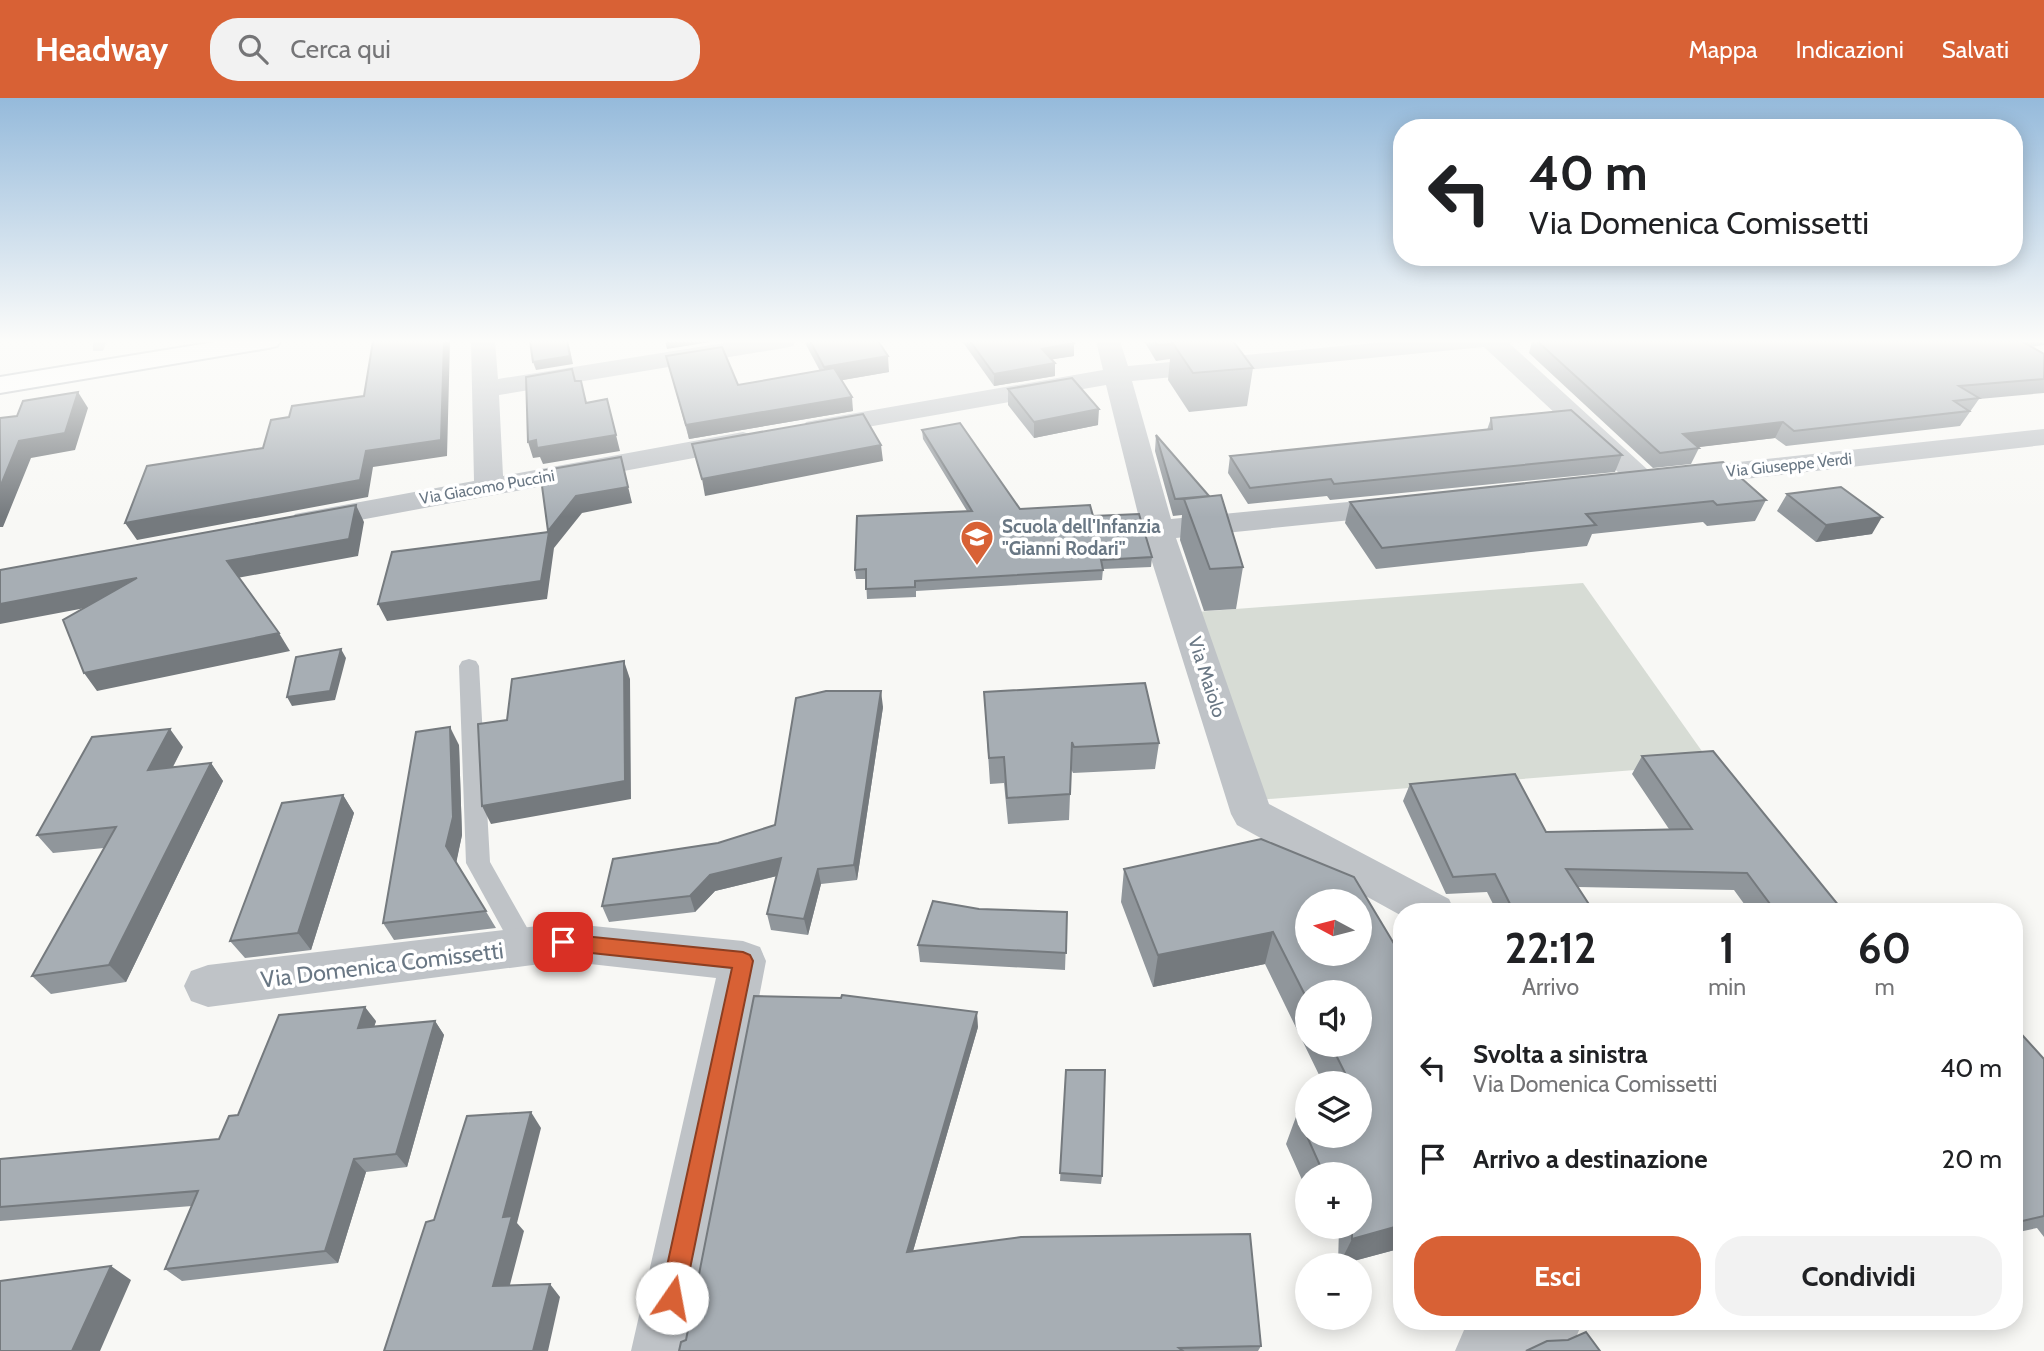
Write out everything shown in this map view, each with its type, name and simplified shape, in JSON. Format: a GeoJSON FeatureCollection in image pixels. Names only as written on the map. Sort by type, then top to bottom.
{"type":"FeatureCollection","features":[{"type":"Feature","properties":{"kind":"street"},"geometry":{"type":"LineString","coordinates":[[485,399],[489,486]]}},
{"type":"Feature","properties":{"kind":"street","name":"Via Giacomo Puccini"},"geometry":{"type":"LineString","coordinates":[[285,524],[783,434],[933,399]]}},
{"type":"Feature","properties":{"kind":"street","name":"Via Maiolo"},"geometry":{"type":"LineString","coordinates":[[1124,399],[1158,530],[1252,814],[1416,903]]}},
{"type":"Feature","properties":{"kind":"street"},"geometry":{"type":"LineString","coordinates":[[1556,399],[1645,481]]}},
{"type":"Feature","properties":{"kind":"street","name":"Via Giuseppe Verdi"},"geometry":{"type":"LineString","coordinates":[[1603,486],[2044,437]]}},
{"type":"Feature","properties":{"kind":"street"},"geometry":{"type":"LineString","coordinates":[[1158,530],[1422,504]]}},
{"type":"Feature","properties":{"kind":"street","name":"Via Domenica Comissetti"},"geometry":{"type":"LineString","coordinates":[[208,986],[563,942],[743,961],[661,1351]]}},
{"type":"Feature","properties":{"kind":"street"},"geometry":{"type":"LineString","coordinates":[[1485,1351],[1533,1330]]}},
{"type":"Feature","properties":{"kind":"lane"},"geometry":{"type":"LineString","coordinates":[[469,666],[478,863],[526,947]]}},
{"type":"Feature","properties":{"kind":"shaded area"},"geometry":{"type":"Polygon","coordinates":[[[1583,583],[1711,764],[1257,800],[1196,612],[1583,583]]]}},
{"type":"Feature","properties":{"kind":"building"},"geometry":{"type":"Polygon","coordinates":[[[76,399],[65,433],[19,441],[0,487],[0,418],[17,416],[23,401],[76,399]]]}},
{"type":"Feature","properties":{"kind":"building"},"geometry":{"type":"Polygon","coordinates":[[[339,399],[442,399],[441,440],[366,451],[360,480],[125,523],[147,466],[263,448],[271,420],[289,417],[292,406],[339,399]]]}},
{"type":"Feature","properties":{"kind":"building"},"geometry":{"type":"Polygon","coordinates":[[[527,399],[585,399],[586,403],[607,399],[616,435],[537,448],[536,440],[528,442],[527,399]]]}},
{"type":"Feature","properties":{"kind":"building"},"geometry":{"type":"Polygon","coordinates":[[[679,399],[837,399],[686,425],[679,399]]]}},
{"type":"Feature","properties":{"kind":"building"},"geometry":{"type":"Polygon","coordinates":[[[1016,399],[1091,399],[1099,409],[1034,422],[1016,399]]]}},
{"type":"Feature","properties":{"kind":"building"},"geometry":{"type":"Polygon","coordinates":[[[1601,399],[1967,399],[1954,401],[1969,411],[1794,431],[1783,422],[1683,434],[1699,448],[1660,453],[1601,399]]]}},
{"type":"Feature","properties":{"kind":"building"},"geometry":{"type":"Polygon","coordinates":[[[1571,410],[1622,455],[1334,484],[1331,479],[1250,488],[1230,456],[1492,429],[1491,418],[1571,410]]]}},
{"type":"Feature","properties":{"kind":"building"},"geometry":{"type":"Polygon","coordinates":[[[863,414],[881,445],[702,479],[692,444],[863,414]]]}},
{"type":"Feature","properties":{"kind":"building","name":"Scuola dell'Infanzia \"Gianni Rodari\""},"geometry":{"type":"Polygon","coordinates":[[[960,423],[1020,509],[1090,505],[1093,516],[1139,514],[1152,557],[1101,560],[1103,570],[915,581],[915,587],[866,589],[866,569],[855,570],[857,516],[972,511],[922,430],[960,423]]]}},
{"type":"Feature","properties":{"kind":"building"},"geometry":{"type":"Polygon","coordinates":[[[1156,435],[1209,496],[1175,499],[1156,435]]]}},
{"type":"Feature","properties":{"kind":"building"},"geometry":{"type":"Polygon","coordinates":[[[621,457],[628,487],[576,496],[548,531],[540,471],[621,457]]]}},
{"type":"Feature","properties":{"kind":"building"},"geometry":{"type":"Polygon","coordinates":[[[1723,462],[1766,500],[1717,505],[1713,501],[1586,514],[1596,525],[1382,548],[1350,502],[1723,462]]]}},
{"type":"Feature","properties":{"kind":"building"},"geometry":{"type":"Polygon","coordinates":[[[1841,487],[1882,517],[1826,525],[1787,494],[1841,487]]]}},
{"type":"Feature","properties":{"kind":"building"},"geometry":{"type":"Polygon","coordinates":[[[1221,495],[1243,567],[1210,569],[1184,499],[1221,495]]]}},
{"type":"Feature","properties":{"kind":"building"},"geometry":{"type":"Polygon","coordinates":[[[356,505],[349,539],[227,561],[279,633],[84,673],[63,620],[137,578],[0,604],[0,570],[356,505]]]}},
{"type":"Feature","properties":{"kind":"building"},"geometry":{"type":"Polygon","coordinates":[[[549,532],[541,581],[378,604],[392,552],[549,532]]]}},
{"type":"Feature","properties":{"kind":"building"},"geometry":{"type":"Polygon","coordinates":[[[341,649],[330,691],[287,697],[296,657],[341,649]]]}},
{"type":"Feature","properties":{"kind":"building"},"geometry":{"type":"Polygon","coordinates":[[[624,661],[625,781],[482,806],[478,724],[507,720],[512,679],[624,661]]]}},
{"type":"Feature","properties":{"kind":"building"},"geometry":{"type":"Polygon","coordinates":[[[1145,683],[1159,743],[1074,747],[1072,742],[1070,794],[1007,798],[1004,757],[989,758],[984,692],[1145,683]]]}},
{"type":"Feature","properties":{"kind":"building"},"geometry":{"type":"Polygon","coordinates":[[[826,691],[881,691],[854,865],[818,869],[804,919],[767,914],[781,858],[710,875],[690,896],[602,906],[613,859],[718,843],[775,825],[796,698],[826,691]]]}},
{"type":"Feature","properties":{"kind":"building"},"geometry":{"type":"Polygon","coordinates":[[[450,727],[453,817],[446,846],[486,911],[383,923],[416,732],[450,727]]]}},
{"type":"Feature","properties":{"kind":"building"},"geometry":{"type":"Polygon","coordinates":[[[170,729],[148,770],[211,763],[109,965],[32,976],[116,827],[37,835],[92,737],[170,729]]]}},
{"type":"Feature","properties":{"kind":"building"},"geometry":{"type":"Polygon","coordinates":[[[1713,751],[1837,903],[1769,903],[1747,873],[1566,869],[1588,903],[1510,903],[1495,874],[1453,877],[1410,784],[1515,774],[1546,832],[1692,829],[1642,756],[1713,751]]]}},
{"type":"Feature","properties":{"kind":"building"},"geometry":{"type":"Polygon","coordinates":[[[343,795],[298,933],[230,941],[282,803],[343,795]]]}},
{"type":"Feature","properties":{"kind":"building"},"geometry":{"type":"Polygon","coordinates":[[[1261,839],[1354,877],[1361,889],[1295,889],[1295,966],[1372,966],[1372,907],[1393,942],[1393,1228],[1372,1233],[1372,1162],[1318,1162],[1312,1148],[1372,1148],[1372,1071],[1344,1071],[1337,1057],[1372,1057],[1372,980],[1297,980],[1273,932],[1158,955],[1124,869],[1261,839]]]}},
{"type":"Feature","properties":{"kind":"building"},"geometry":{"type":"Polygon","coordinates":[[[933,901],[979,909],[1067,912],[1066,953],[918,945],[933,901]]]}},
{"type":"Feature","properties":{"kind":"building"},"geometry":{"type":"Polygon","coordinates":[[[842,995],[977,1012],[907,1252],[1021,1237],[1250,1234],[1261,1346],[1179,1348],[1183,1351],[679,1351],[681,1342],[686,1340],[754,996],[841,998],[842,995]]]}},
{"type":"Feature","properties":{"kind":"building"},"geometry":{"type":"Polygon","coordinates":[[[365,1007],[358,1028],[435,1021],[396,1154],[354,1159],[325,1251],[165,1269],[198,1191],[0,1207],[0,1159],[219,1139],[229,1116],[238,1115],[279,1015],[365,1007]]]}},
{"type":"Feature","properties":{"kind":"building"},"geometry":{"type":"Polygon","coordinates":[[[2023,1036],[2044,1059],[2044,1216],[2023,1221],[2023,1036]]]}},
{"type":"Feature","properties":{"kind":"building"},"geometry":{"type":"Polygon","coordinates":[[[1066,1070],[1105,1070],[1102,1176],[1060,1173],[1066,1070]]]}},
{"type":"Feature","properties":{"kind":"building"},"geometry":{"type":"Polygon","coordinates":[[[531,1112],[503,1217],[512,1216],[493,1286],[550,1284],[533,1351],[384,1351],[426,1222],[434,1220],[467,1116],[531,1112]]]}},
{"type":"Feature","properties":{"kind":"building"},"geometry":{"type":"Polygon","coordinates":[[[111,1266],[72,1351],[0,1351],[0,1281],[111,1266]]]}},
{"type":"Feature","properties":{"kind":"building"},"geometry":{"type":"Polygon","coordinates":[[[1586,1332],[1600,1351],[1526,1351],[1547,1341],[1568,1340],[1586,1332]]]}},
{"type":"Feature","properties":{"kind":"place","name":"Scuola dell'Infanzia \"Gianni Rodari\""},"geometry":{"type":"Point","coordinates":[977,567]}},
{"type":"Feature","properties":{"kind":"route"},"geometry":{"type":"LineString","coordinates":[[563,942],[743,961],[672,1298]]}}]}
